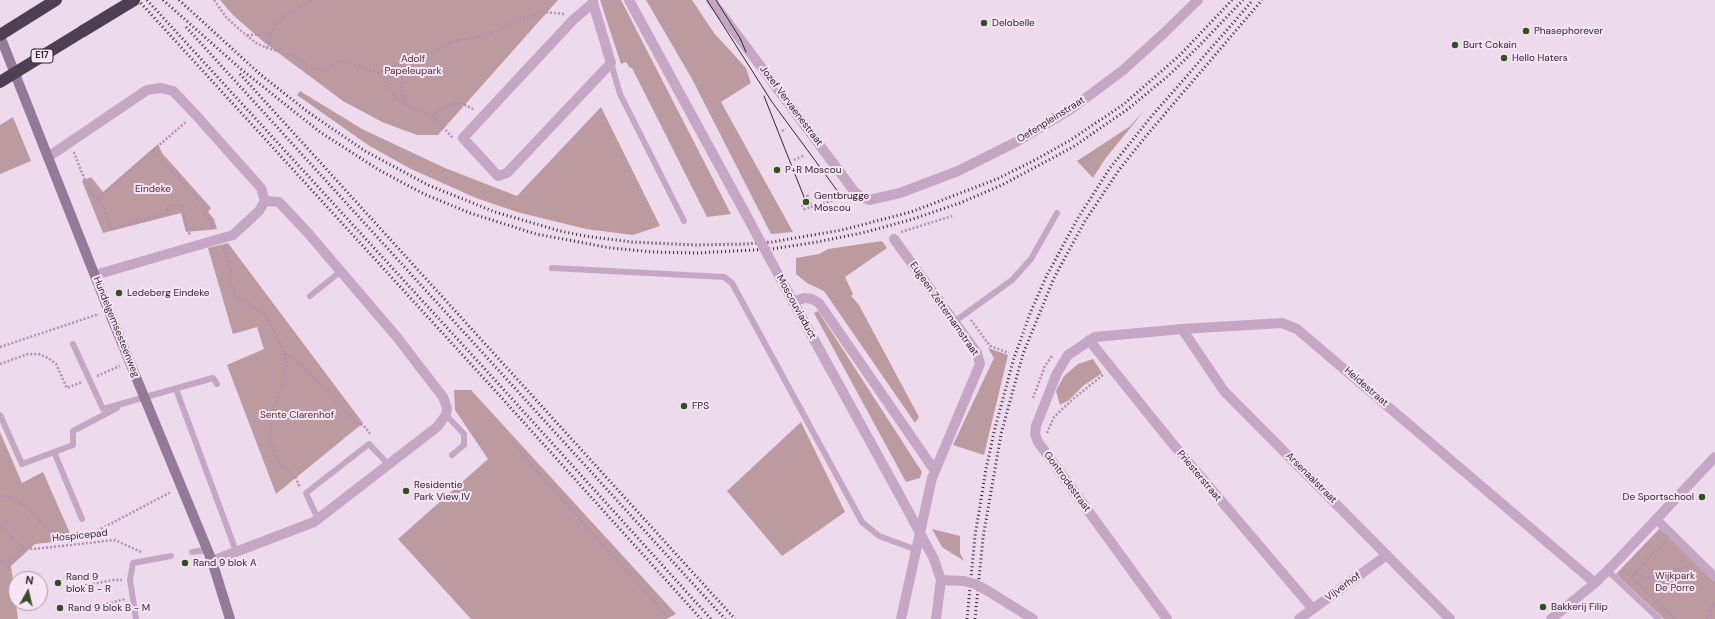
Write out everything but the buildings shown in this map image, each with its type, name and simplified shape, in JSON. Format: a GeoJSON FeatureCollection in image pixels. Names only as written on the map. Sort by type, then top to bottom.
{"type":"FeatureCollection","features":[{"type":"Feature","properties":{"kind":"highway"},"geometry":{"type":"LineString","coordinates":[[0,35],[56,0]]}},
{"type":"Feature","properties":{"kind":"highway","name":"E17"},"geometry":{"type":"LineString","coordinates":[[0,82],[134,0]]}},
{"type":"Feature","properties":{"kind":"main road","name":"Hundelgemsesteenweg"},"geometry":{"type":"LineString","coordinates":[[0,35],[109,311],[212,561],[230,619]]}},
{"type":"Feature","properties":{"kind":"street","name":"Moscouviaduct"},"geometry":{"type":"LineString","coordinates":[[629,0],[934,559],[941,580],[936,619]]}},
{"type":"Feature","properties":{"kind":"street","name":"Jozef Vervaenestraat"},"geometry":{"type":"LineString","coordinates":[[711,0],[854,191],[860,196],[869,200],[879,199]]}},
{"type":"Feature","properties":{"kind":"street","name":"Oefenpleinstraat"},"geometry":{"type":"LineString","coordinates":[[879,199],[900,193],[958,171],[1018,142],[1071,109],[1122,71],[1198,0]]}},
{"type":"Feature","properties":{"kind":"street"},"geometry":{"type":"LineString","coordinates":[[593,2],[611,63],[507,173],[498,176],[463,138],[573,20],[593,2]]}},
{"type":"Feature","properties":{"kind":"street"},"geometry":{"type":"LineString","coordinates":[[50,162],[147,90],[161,88],[173,91],[261,188],[265,201],[259,211],[233,235],[95,275]]}},
{"type":"Feature","properties":{"kind":"street"},"geometry":{"type":"LineString","coordinates":[[212,561],[314,522],[437,427],[446,415],[447,408],[443,397],[396,336],[279,202],[265,201]]}},
{"type":"Feature","properties":{"kind":"street","name":"Eugeen Zetternamstraat"},"geometry":{"type":"LineString","coordinates":[[894,239],[977,353],[980,364],[932,478],[901,619]]}},
{"type":"Feature","properties":{"kind":"street"},"geometry":{"type":"LineString","coordinates":[[793,302],[804,298],[812,299],[819,303],[935,471]]}},
{"type":"Feature","properties":{"kind":"street","name":"Heidestraat"},"geometry":{"type":"LineString","coordinates":[[1089,340],[1095,337],[1110,335],[1282,323],[1298,329],[1595,583]]}},
{"type":"Feature","properties":{"kind":"street","name":"Arsenaalstraat"},"geometry":{"type":"LineString","coordinates":[[1182,329],[1224,391],[1450,619]]}},
{"type":"Feature","properties":{"kind":"street","name":"Priesterstraat"},"geometry":{"type":"LineString","coordinates":[[1089,340],[1172,443],[1313,609]]}},
{"type":"Feature","properties":{"kind":"street","name":"Gontrodestraat"},"geometry":{"type":"LineString","coordinates":[[1089,340],[1068,355],[1057,373],[1036,426],[1035,434],[1041,446],[1167,619]]}},
{"type":"Feature","properties":{"kind":"street"},"geometry":{"type":"LineString","coordinates":[[1550,619],[1595,583],[1715,457]]}},
{"type":"Feature","properties":{"kind":"street"},"geometry":{"type":"LineString","coordinates":[[1656,519],[1715,577]]}},
{"type":"Feature","properties":{"kind":"street","name":"Vijverhof"},"geometry":{"type":"LineString","coordinates":[[1299,619],[1387,555]]}},
{"type":"Feature","properties":{"kind":"street"},"geometry":{"type":"LineString","coordinates":[[941,580],[964,581],[975,584],[1033,619]]}},
{"type":"Feature","properties":{"kind":"lane"},"geometry":{"type":"LineString","coordinates":[[611,63],[620,94],[684,221]]}},
{"type":"Feature","properties":{"kind":"lane"},"geometry":{"type":"LineString","coordinates":[[954,322],[1012,280],[1031,259],[1057,212]]}},
{"type":"Feature","properties":{"kind":"lane"},"geometry":{"type":"LineString","coordinates":[[552,268],[724,277],[732,283],[862,522],[879,536],[917,550]]}},
{"type":"Feature","properties":{"kind":"lane"},"geometry":{"type":"LineString","coordinates":[[310,296],[340,271]]}},
{"type":"Feature","properties":{"kind":"lane"},"geometry":{"type":"LineString","coordinates":[[73,344],[103,409],[213,378],[217,384]]}},
{"type":"Feature","properties":{"kind":"lane"},"geometry":{"type":"LineString","coordinates":[[176,389],[236,551]]}},
{"type":"Feature","properties":{"kind":"lane"},"geometry":{"type":"LineString","coordinates":[[0,415],[22,464],[73,445],[73,431],[126,403]]}},
{"type":"Feature","properties":{"kind":"lane"},"geometry":{"type":"LineString","coordinates":[[446,415],[464,434],[464,445],[452,455]]}},
{"type":"Feature","properties":{"kind":"lane"},"geometry":{"type":"LineString","coordinates":[[318,518],[306,493],[352,457],[369,444],[388,464]]}},
{"type":"Feature","properties":{"kind":"lane"},"geometry":{"type":"LineString","coordinates":[[54,452],[82,519]]}},
{"type":"Feature","properties":{"kind":"lane"},"geometry":{"type":"LineString","coordinates":[[192,552],[207,550]]}},
{"type":"Feature","properties":{"kind":"lane"},"geometry":{"type":"LineString","coordinates":[[136,619],[130,580],[133,563],[171,556]]}},
{"type":"Feature","properties":{"kind":"lane"},"geometry":{"type":"LineString","coordinates":[[1608,570],[1660,619]]}},
{"type":"Feature","properties":{"kind":"path"},"geometry":{"type":"LineString","coordinates":[[214,0],[226,17],[247,35],[267,48],[296,56],[315,69],[322,71],[344,61],[378,73],[389,86],[396,98],[406,105],[432,116],[445,132],[454,139],[463,138]]}},
{"type":"Feature","properties":{"kind":"path"},"geometry":{"type":"LineString","coordinates":[[267,48],[270,34],[278,22],[287,14],[313,0]]}},
{"type":"Feature","properties":{"kind":"path"},"geometry":{"type":"LineString","coordinates":[[378,73],[404,62],[424,56],[457,40],[484,36],[525,17],[546,12],[566,14],[573,20]]}},
{"type":"Feature","properties":{"kind":"path"},"geometry":{"type":"LineString","coordinates":[[247,35],[270,34]]}},
{"type":"Feature","properties":{"kind":"path"},"geometry":{"type":"LineString","coordinates":[[404,62],[401,91],[406,105]]}},
{"type":"Feature","properties":{"kind":"path"},"geometry":{"type":"LineString","coordinates":[[432,116],[453,104],[461,103],[484,115]]}},
{"type":"Feature","properties":{"kind":"path"},"geometry":{"type":"LineString","coordinates":[[97,199],[195,114]]}},
{"type":"Feature","properties":{"kind":"path"},"geometry":{"type":"LineString","coordinates":[[782,131],[786,129]]}},
{"type":"Feature","properties":{"kind":"path"},"geometry":{"type":"LineString","coordinates":[[154,150],[208,210],[204,213],[211,222],[230,270],[231,284],[235,296],[261,312],[269,320],[285,355],[286,369],[274,408],[271,423],[270,442],[279,464],[295,476],[300,489]]}},
{"type":"Feature","properties":{"kind":"path"},"geometry":{"type":"LineString","coordinates":[[50,162],[74,153],[89,190],[104,207],[111,229],[169,213],[168,207],[181,204],[193,246]]}},
{"type":"Feature","properties":{"kind":"path"},"geometry":{"type":"LineString","coordinates":[[794,160],[805,155]]}},
{"type":"Feature","properties":{"kind":"path"},"geometry":{"type":"LineString","coordinates":[[807,195],[812,207]]}},
{"type":"Feature","properties":{"kind":"path"},"geometry":{"type":"LineString","coordinates":[[894,239],[902,232],[952,216]]}},
{"type":"Feature","properties":{"kind":"path"},"geometry":{"type":"LineString","coordinates":[[0,347],[109,311]]}},
{"type":"Feature","properties":{"kind":"path"},"geometry":{"type":"LineString","coordinates":[[954,322],[970,318],[990,346],[1009,353]]}},
{"type":"Feature","properties":{"kind":"path"},"geometry":{"type":"LineString","coordinates":[[0,364],[28,354],[39,354],[56,364],[67,388],[130,362]]}},
{"type":"Feature","properties":{"kind":"path"},"geometry":{"type":"LineString","coordinates":[[285,355],[292,356],[328,391],[352,419],[365,427],[374,439]]}},
{"type":"Feature","properties":{"kind":"path"},"geometry":{"type":"LineString","coordinates":[[1041,446],[1054,417],[1073,399],[1112,369]]}},
{"type":"Feature","properties":{"kind":"path"},"geometry":{"type":"LineString","coordinates":[[512,443],[669,619]]}},
{"type":"Feature","properties":{"kind":"path"},"geometry":{"type":"LineString","coordinates":[[0,524],[17,543],[24,547],[10,561],[0,562]]}},
{"type":"Feature","properties":{"kind":"path"},"geometry":{"type":"LineString","coordinates":[[1631,578],[1671,534]]}},
{"type":"Feature","properties":{"kind":"path","name":"Hospicepad"},"geometry":{"type":"LineString","coordinates":[[24,547],[34,549],[115,540],[134,550],[141,552],[148,550]]}},
{"type":"Feature","properties":{"kind":"path"},"geometry":{"type":"LineString","coordinates":[[1636,573],[1643,577],[1652,577],[1685,568],[1693,559],[1697,558]]}},
{"type":"Feature","properties":{"kind":"path"},"geometry":{"type":"LineString","coordinates":[[1616,562],[1631,578],[1676,619]]}},
{"type":"Feature","properties":{"kind":"path"},"geometry":{"type":"LineString","coordinates":[[77,586],[113,580],[130,580]]}},
{"type":"Feature","properties":{"kind":"path"},"geometry":{"type":"LineString","coordinates":[[80,611],[133,597]]}},
{"type":"Feature","properties":{"kind":"path"},"geometry":{"type":"LineString","coordinates":[[1707,619],[1715,601]]}},
{"type":"Feature","properties":{"kind":"green space","name":"Adolf Papeleupark"},"geometry":{"type":"Polygon","coordinates":[[[220,0],[558,0],[438,135],[417,135],[382,122],[343,101],[265,43],[233,15],[220,0]]]}},
{"type":"Feature","properties":{"kind":"green space"},"geometry":{"type":"Polygon","coordinates":[[[600,0],[621,0],[731,214],[707,217],[632,68],[630,68],[626,62],[621,64],[600,0]]]}},
{"type":"Feature","properties":{"kind":"green space"},"geometry":{"type":"Polygon","coordinates":[[[646,0],[692,0],[714,33],[746,68],[751,83],[721,102],[793,232],[771,234],[692,79],[646,0]]]}},
{"type":"Feature","properties":{"kind":"green space"},"geometry":{"type":"Polygon","coordinates":[[[300,91],[362,129],[445,168],[517,196],[601,107],[660,226],[633,235],[586,229],[517,212],[476,198],[411,169],[368,145],[297,95],[300,91]]]}},
{"type":"Feature","properties":{"kind":"green space"},"geometry":{"type":"Polygon","coordinates":[[[1144,111],[1105,159],[1093,178],[1077,161],[1129,127],[1144,111]]]}},
{"type":"Feature","properties":{"kind":"green space"},"geometry":{"type":"Polygon","coordinates":[[[13,117],[31,161],[0,174],[0,125],[13,117]]]}},
{"type":"Feature","properties":{"kind":"green space","name":"Eindeke"},"geometry":{"type":"Polygon","coordinates":[[[158,144],[162,153],[211,208],[208,212],[214,219],[217,229],[186,232],[181,213],[103,233],[82,181],[91,177],[103,192],[158,144]]]}},
{"type":"Feature","properties":{"kind":"green space"},"geometry":{"type":"Polygon","coordinates":[[[882,241],[887,248],[845,277],[853,294],[851,296],[859,305],[919,417],[915,423],[824,291],[807,283],[796,274],[796,258],[819,254],[828,249],[882,241]]]}},
{"type":"Feature","properties":{"kind":"green space","name":"Sente Clarenhof"},"geometry":{"type":"Polygon","coordinates":[[[228,243],[363,423],[276,494],[227,365],[264,349],[257,327],[233,334],[208,248],[228,243]]]}},
{"type":"Feature","properties":{"kind":"green space"},"geometry":{"type":"Polygon","coordinates":[[[818,311],[922,472],[920,478],[906,482],[814,313],[818,311]]]}},
{"type":"Feature","properties":{"kind":"green space"},"geometry":{"type":"Polygon","coordinates":[[[988,348],[1008,355],[984,455],[953,445],[994,358],[988,348]]]}},
{"type":"Feature","properties":{"kind":"green space"},"geometry":{"type":"Polygon","coordinates":[[[1093,359],[1102,373],[1083,386],[1069,400],[1060,405],[1056,391],[1064,376],[1078,364],[1093,359]]]}},
{"type":"Feature","properties":{"kind":"green space"},"geometry":{"type":"Polygon","coordinates":[[[454,390],[471,390],[676,614],[666,619],[471,619],[398,539],[488,459],[455,410],[454,390]]]}},
{"type":"Feature","properties":{"kind":"green space"},"geometry":{"type":"Polygon","coordinates":[[[801,422],[845,512],[782,556],[727,491],[801,422]]]}},
{"type":"Feature","properties":{"kind":"green space"},"geometry":{"type":"Polygon","coordinates":[[[0,432],[22,483],[43,472],[73,540],[35,544],[11,566],[12,571],[8,571],[8,611],[17,611],[18,619],[0,619],[0,432]]]}},
{"type":"Feature","properties":{"kind":"green space","name":"Wijkpark De Porre"},"geometry":{"type":"Polygon","coordinates":[[[1664,524],[1715,571],[1715,619],[1664,619],[1616,574],[1664,524]]]}},
{"type":"Feature","properties":{"kind":"green space"},"geometry":{"type":"Polygon","coordinates":[[[932,529],[960,536],[960,553],[964,561],[942,547],[932,529]]]}},
{"type":"Feature","properties":{"kind":"tram line"},"geometry":{"type":"LineString","coordinates":[[707,0],[772,102],[839,193]]}},
{"type":"Feature","properties":{"kind":"tram line"},"geometry":{"type":"LineString","coordinates":[[716,0],[740,38],[746,52]]}},
{"type":"Feature","properties":{"kind":"tram line"},"geometry":{"type":"LineString","coordinates":[[764,96],[806,202]]}},
{"type":"Feature","properties":{"kind":"railway"},"geometry":{"type":"LineString","coordinates":[[138,0],[500,396],[701,619]]}},
{"type":"Feature","properties":{"kind":"railway"},"geometry":{"type":"LineString","coordinates":[[147,0],[505,391],[711,619]]}},
{"type":"Feature","properties":{"kind":"railway"},"geometry":{"type":"LineString","coordinates":[[163,0],[242,70],[320,132],[379,170],[424,194],[470,213],[536,234],[611,248],[653,252],[696,253],[772,249],[866,232],[913,219],[960,203],[1002,185],[1073,147],[1128,109],[1168,76],[1243,0]]}},
{"type":"Feature","properties":{"kind":"railway"},"geometry":{"type":"LineString","coordinates":[[179,0],[261,75],[308,112],[365,151],[428,185],[495,212],[560,231],[632,242],[696,245],[772,242],[842,230],[911,212],[997,179],[1069,141],[1124,104],[1180,55],[1232,0]]}},
{"type":"Feature","properties":{"kind":"railway"},"geometry":{"type":"LineString","coordinates":[[967,619],[975,536],[986,469],[995,428],[1014,358],[1031,311],[1047,275],[1078,218],[1110,168],[1151,117],[1253,0]]}},
{"type":"Feature","properties":{"kind":"railway"},"geometry":{"type":"LineString","coordinates":[[975,619],[983,538],[1001,434],[1023,354],[1054,278],[1085,221],[1119,170],[1146,136],[1262,0]]}},
{"type":"Feature","properties":{"kind":"railway"},"geometry":{"type":"LineString","coordinates":[[186,27],[725,619]]}},
{"type":"Feature","properties":{"kind":"railway"},"geometry":{"type":"LineString","coordinates":[[240,74],[735,619]]}},
{"type":"Feature","properties":{"kind":"place","name":"Delobelle"},"geometry":{"type":"Point","coordinates":[984,23]}},
{"type":"Feature","properties":{"kind":"place","name":"Phasephorever"},"geometry":{"type":"Point","coordinates":[1526,31]}},
{"type":"Feature","properties":{"kind":"place","name":"Burt Cokain"},"geometry":{"type":"Point","coordinates":[1455,45]}},
{"type":"Feature","properties":{"kind":"place","name":"Hello Haters"},"geometry":{"type":"Point","coordinates":[1504,58]}},
{"type":"Feature","properties":{"kind":"place","name":"P+R Moscou"},"geometry":{"type":"Point","coordinates":[777,170]}},
{"type":"Feature","properties":{"kind":"place","name":"Gentbrugge Moscou"},"geometry":{"type":"Point","coordinates":[806,202]}},
{"type":"Feature","properties":{"kind":"place","name":"Ledeberg Eindeke"},"geometry":{"type":"Point","coordinates":[119,293]}},
{"type":"Feature","properties":{"kind":"place","name":"FPS"},"geometry":{"type":"Point","coordinates":[684,406]}},
{"type":"Feature","properties":{"kind":"place","name":"Residentie Park View IV"},"geometry":{"type":"Point","coordinates":[406,491]}},
{"type":"Feature","properties":{"kind":"place","name":"De Sportschool"},"geometry":{"type":"Point","coordinates":[1702,497]}},
{"type":"Feature","properties":{"kind":"place","name":"Rand 9 blok A"},"geometry":{"type":"Point","coordinates":[185,563]}},
{"type":"Feature","properties":{"kind":"place","name":"Rand 9 blok B - R"},"geometry":{"type":"Point","coordinates":[58,583]}},
{"type":"Feature","properties":{"kind":"place","name":"Bakkerij Filip"},"geometry":{"type":"Point","coordinates":[1543,607]}},
{"type":"Feature","properties":{"kind":"place","name":"Rand 9 blok B - M"},"geometry":{"type":"Point","coordinates":[60,608]}}]}
